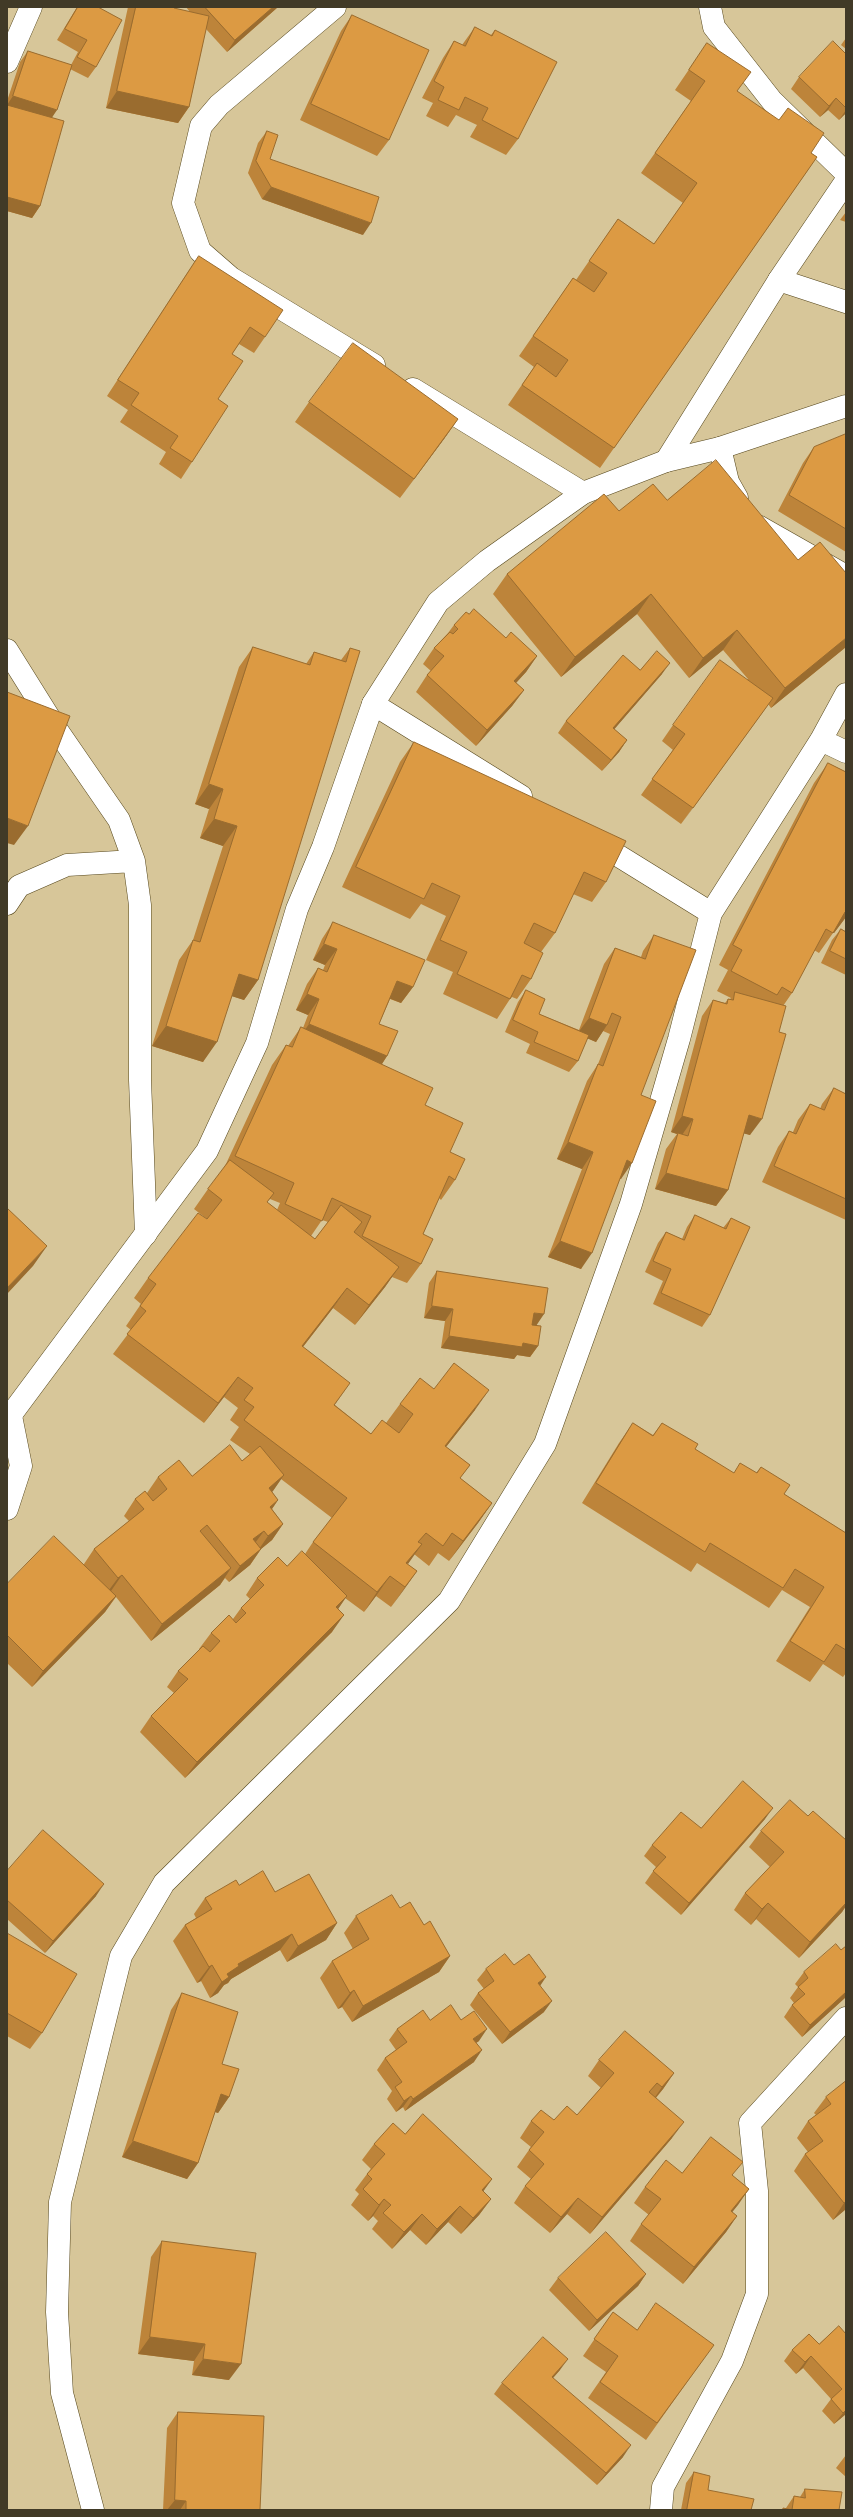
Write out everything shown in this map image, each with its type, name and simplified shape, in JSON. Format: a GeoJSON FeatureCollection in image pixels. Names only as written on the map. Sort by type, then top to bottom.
{"type":"FeatureCollection","features":[{"type":"Feature","properties":{"kind":"street"},"geometry":{"type":"LineString","coordinates":[[7,62],[31,7]]}},
{"type":"Feature","properties":{"kind":"street"},"geometry":{"type":"LineString","coordinates":[[335,7],[219,105],[201,126],[183,202],[200,251],[231,278],[583,493]]}},
{"type":"Feature","properties":{"kind":"street"},"geometry":{"type":"LineString","coordinates":[[710,7],[714,27],[772,101],[846,173]]}},
{"type":"Feature","properties":{"kind":"street"},"geometry":{"type":"LineString","coordinates":[[666,462],[779,280],[846,181]]}},
{"type":"Feature","properties":{"kind":"street"},"geometry":{"type":"LineString","coordinates":[[779,280],[846,302]]}},
{"type":"Feature","properties":{"kind":"street"},"geometry":{"type":"LineString","coordinates":[[7,1509],[21,1466],[9,1418],[207,1151],[257,1043],[297,909],[322,847],[373,704],[438,602],[487,561],[583,493],[666,462],[720,448],[846,406]]}},
{"type":"Feature","properties":{"kind":"street"},"geometry":{"type":"LineString","coordinates":[[720,448],[728,482],[750,520],[780,540],[846,576]]}},
{"type":"Feature","properties":{"kind":"street"},"geometry":{"type":"LineString","coordinates":[[7,650],[57,730],[119,820],[134,861],[140,905],[140,1080],[146,1234]]}},
{"type":"Feature","properties":{"kind":"street"},"geometry":{"type":"LineString","coordinates":[[92,2510],[62,2393],[57,2312],[60,2202],[121,1956],[164,1883],[449,1601],[545,1444],[631,1204],[679,1039],[711,913],[821,740],[846,694]]}},
{"type":"Feature","properties":{"kind":"street"},"geometry":{"type":"LineString","coordinates":[[373,704],[535,804]]}},
{"type":"Feature","properties":{"kind":"street"},"geometry":{"type":"LineString","coordinates":[[821,740],[846,752]]}},
{"type":"Feature","properties":{"kind":"street"},"geometry":{"type":"LineString","coordinates":[[576,830],[711,913]]}},
{"type":"Feature","properties":{"kind":"street"},"geometry":{"type":"LineString","coordinates":[[7,904],[13,885],[67,865],[134,861]]}},
{"type":"Feature","properties":{"kind":"street"},"geometry":{"type":"LineString","coordinates":[[661,2510],[663,2487],[732,2362],[757,2294],[757,2191],[750,2123],[846,2018]]}},
{"type":"Feature","properties":{"kind":"building"},"geometry":{"type":"Polygon","coordinates":[[[78,7],[98,7],[122,20],[96,67],[77,57],[87,40],[65,29],[78,7]]]}},
{"type":"Feature","properties":{"kind":"building"},"geometry":{"type":"Polygon","coordinates":[[[136,7],[174,7],[209,16],[189,107],[117,91],[136,7]]]}},
{"type":"Feature","properties":{"kind":"building"},"geometry":{"type":"Polygon","coordinates":[[[205,7],[273,7],[235,40],[205,7]]]}},
{"type":"Feature","properties":{"kind":"building"},"geometry":{"type":"Polygon","coordinates":[[[352,15],[429,50],[389,140],[311,104],[352,15]]]}},
{"type":"Feature","properties":{"kind":"building"},"geometry":{"type":"Polygon","coordinates":[[[475,27],[492,36],[495,30],[557,62],[518,139],[482,120],[488,108],[465,97],[459,110],[438,100],[444,87],[434,81],[454,41],[465,46],[475,27]]]}},
{"type":"Feature","properties":{"kind":"building"},"geometry":{"type":"Polygon","coordinates":[[[833,41],[846,54],[846,108],[836,98],[829,106],[799,77],[833,41]]]}},
{"type":"Feature","properties":{"kind":"building"},"geometry":{"type":"Polygon","coordinates":[[[707,43],[751,72],[737,91],[779,120],[788,108],[824,133],[811,153],[817,157],[614,448],[522,385],[537,363],[556,377],[568,360],[533,336],[573,278],[594,292],[607,273],[589,261],[618,219],[654,244],[697,183],[655,153],[705,81],[689,70],[707,43]]]}},
{"type":"Feature","properties":{"kind":"building"},"geometry":{"type":"Polygon","coordinates":[[[28,51],[72,65],[57,110],[13,96],[28,51]]]}},
{"type":"Feature","properties":{"kind":"building"},"geometry":{"type":"Polygon","coordinates":[[[7,105],[64,121],[40,206],[7,197],[7,105]]]}},
{"type":"Feature","properties":{"kind":"building"},"geometry":{"type":"Polygon","coordinates":[[[267,131],[278,135],[270,159],[379,197],[371,223],[271,187],[256,161],[267,131]]]}},
{"type":"Feature","properties":{"kind":"building"},"geometry":{"type":"Polygon","coordinates":[[[199,256],[283,310],[265,337],[250,327],[232,354],[243,361],[218,399],[228,406],[192,462],[170,448],[178,436],[131,405],[139,393],[118,380],[199,256]]]}},
{"type":"Feature","properties":{"kind":"building"},"geometry":{"type":"Polygon","coordinates":[[[353,343],[458,419],[414,479],[309,402],[353,343]]]}},
{"type":"Feature","properties":{"kind":"building"},"geometry":{"type":"Polygon","coordinates":[[[846,434],[846,529],[789,495],[814,447],[846,434]]]}},
{"type":"Feature","properties":{"kind":"building"},"geometry":{"type":"Polygon","coordinates":[[[716,460],[798,560],[820,542],[846,573],[846,638],[785,688],[737,630],[703,658],[651,594],[575,657],[507,574],[604,494],[619,511],[653,484],[667,500],[716,460]]]}},
{"type":"Feature","properties":{"kind":"building"},"geometry":{"type":"Polygon","coordinates":[[[474,609],[506,638],[511,632],[537,656],[514,681],[524,690],[487,730],[427,675],[444,656],[434,648],[450,632],[453,634],[458,629],[454,625],[466,612],[469,614],[474,609]]]}},
{"type":"Feature","properties":{"kind":"building"},"geometry":{"type":"Polygon","coordinates":[[[253,647],[310,665],[314,652],[346,662],[350,648],[360,651],[258,980],[239,974],[217,1042],[166,1026],[193,940],[200,942],[237,826],[214,819],[223,789],[209,784],[253,647]]]}},
{"type":"Feature","properties":{"kind":"building"},"geometry":{"type":"Polygon","coordinates":[[[657,651],[670,663],[613,728],[627,740],[611,760],[566,721],[623,655],[640,670],[657,651]]]}},
{"type":"Feature","properties":{"kind":"building"},"geometry":{"type":"Polygon","coordinates":[[[720,660],[773,698],[693,808],[652,779],[685,734],[673,725],[720,660]]]}},
{"type":"Feature","properties":{"kind":"building"},"geometry":{"type":"Polygon","coordinates":[[[7,692],[70,716],[28,826],[7,818],[7,692]]]}},
{"type":"Feature","properties":{"kind":"building"},"geometry":{"type":"Polygon","coordinates":[[[414,742],[626,841],[606,882],[584,872],[555,933],[534,923],[524,943],[543,953],[531,979],[522,975],[510,999],[457,974],[467,952],[440,940],[460,896],[432,883],[424,899],[356,867],[414,742]]]}},
{"type":"Feature","properties":{"kind":"building"},"geometry":{"type":"Polygon","coordinates":[[[828,763],[846,772],[846,913],[845,912],[833,933],[826,929],[792,993],[782,987],[777,995],[731,971],[742,950],[733,945],[828,763]]]}},
{"type":"Feature","properties":{"kind":"building"},"geometry":{"type":"Polygon","coordinates":[[[333,922],[425,960],[413,987],[397,981],[379,1024],[398,1031],[387,1056],[309,1024],[319,999],[307,994],[318,968],[327,972],[337,949],[324,944],[333,922]]]}},
{"type":"Feature","properties":{"kind":"building"},"geometry":{"type":"Polygon","coordinates":[[[841,929],[846,932],[846,959],[830,951],[841,929]]]}},
{"type":"Feature","properties":{"kind":"building"},"geometry":{"type":"Polygon","coordinates":[[[654,935],[696,950],[641,1095],[656,1101],[632,1163],[627,1160],[592,1253],[560,1241],[593,1152],[568,1142],[598,1064],[603,1066],[621,1017],[612,1013],[607,1025],[589,1018],[615,948],[645,959],[654,935]]]}},
{"type":"Feature","properties":{"kind":"building"},"geometry":{"type":"Polygon","coordinates":[[[526,990],[545,999],[539,1014],[589,1035],[578,1061],[534,1042],[538,1032],[513,1020],[526,990]]]}},
{"type":"Feature","properties":{"kind":"building"},"geometry":{"type":"Polygon","coordinates":[[[735,992],[786,1006],[779,1032],[786,1034],[762,1119],[749,1115],[728,1190],[666,1173],[678,1133],[688,1136],[693,1119],[682,1116],[713,1000],[727,1004],[728,999],[733,1000],[735,992]]]}},
{"type":"Feature","properties":{"kind":"building"},"geometry":{"type":"Polygon","coordinates":[[[301,1027],[433,1088],[425,1105],[463,1123],[450,1152],[465,1159],[455,1180],[449,1176],[423,1234],[433,1239],[421,1264],[362,1236],[371,1216],[332,1198],[322,1221],[285,1204],[294,1183],[235,1156],[286,1045],[292,1047],[301,1027]]]}},
{"type":"Feature","properties":{"kind":"building"},"geometry":{"type":"Polygon","coordinates":[[[834,1088],[846,1094],[846,1199],[774,1166],[789,1131],[796,1134],[810,1104],[824,1110],[834,1088]]]}},
{"type":"Feature","properties":{"kind":"building"},"geometry":{"type":"Polygon","coordinates":[[[230,1160],[274,1193],[267,1202],[315,1239],[341,1205],[362,1222],[354,1232],[399,1267],[369,1305],[347,1288],[302,1346],[350,1383],[334,1405],[371,1434],[382,1420],[399,1433],[413,1414],[400,1404],[420,1378],[434,1389],[454,1363],[489,1390],[445,1446],[470,1465],[460,1478],[492,1503],[463,1541],[452,1533],[443,1546],[426,1533],[418,1542],[422,1544],[406,1563],[417,1571],[405,1587],[390,1576],[377,1592],[313,1542],[347,1498],[244,1420],[254,1407],[244,1400],[253,1388],[238,1377],[218,1403],[127,1334],[146,1311],[140,1306],[156,1284],[148,1278],[198,1213],[207,1219],[222,1200],[208,1189],[230,1160]]]}},
{"type":"Feature","properties":{"kind":"building"},"geometry":{"type":"Polygon","coordinates":[[[7,1208],[47,1246],[7,1288],[7,1208]]]}},
{"type":"Feature","properties":{"kind":"building"},"geometry":{"type":"Polygon","coordinates":[[[695,1215],[726,1229],[731,1218],[750,1227],[710,1315],[661,1293],[671,1269],[653,1261],[666,1232],[684,1240],[695,1215]]]}},
{"type":"Feature","properties":{"kind":"building"},"geometry":{"type":"Polygon","coordinates":[[[437,1271],[548,1288],[544,1314],[534,1313],[532,1325],[541,1326],[538,1346],[523,1343],[522,1347],[449,1336],[453,1309],[432,1306],[437,1271]]]}},
{"type":"Feature","properties":{"kind":"building"},"geometry":{"type":"Polygon","coordinates":[[[633,1423],[653,1436],[662,1423],[698,1444],[695,1449],[734,1473],[740,1463],[757,1473],[761,1467],[790,1485],[784,1494],[846,1533],[846,1650],[836,1644],[824,1662],[790,1641],[824,1587],[795,1569],[783,1588],[710,1543],[705,1552],[596,1483],[633,1423]]]}},
{"type":"Feature","properties":{"kind":"building"},"geometry":{"type":"Polygon","coordinates":[[[230,1445],[242,1461],[260,1446],[284,1475],[269,1488],[278,1500],[270,1507],[283,1524],[268,1536],[264,1531],[253,1539],[261,1549],[240,1566],[207,1525],[200,1531],[231,1568],[162,1624],[122,1575],[118,1578],[94,1549],[144,1509],[135,1499],[145,1491],[153,1501],[167,1489],[158,1477],[179,1460],[192,1476],[230,1445]]]}},
{"type":"Feature","properties":{"kind":"building"},"geometry":{"type":"Polygon","coordinates":[[[54,1536],[116,1596],[43,1671],[7,1635],[7,1584],[54,1536]]]}},
{"type":"Feature","properties":{"kind":"building"},"geometry":{"type":"Polygon","coordinates":[[[302,1551],[347,1596],[336,1607],[344,1615],[197,1762],[151,1716],[188,1679],[178,1671],[203,1646],[210,1652],[220,1641],[211,1633],[229,1615],[236,1623],[246,1613],[241,1608],[264,1585],[257,1578],[278,1557],[287,1566],[302,1551]]]}},
{"type":"Feature","properties":{"kind":"building"},"geometry":{"type":"Polygon","coordinates":[[[743,1781],[773,1808],[689,1903],[653,1871],[666,1857],[652,1845],[681,1812],[701,1828],[743,1781]]]}},
{"type":"Feature","properties":{"kind":"building"},"geometry":{"type":"Polygon","coordinates":[[[790,1800],[808,1816],[813,1811],[846,1840],[846,1903],[810,1942],[768,1903],[762,1909],[745,1893],[784,1852],[761,1831],[790,1800]]]}},
{"type":"Feature","properties":{"kind":"building"},"geometry":{"type":"Polygon","coordinates":[[[43,1830],[104,1884],[53,1941],[7,1900],[7,1871],[43,1830]]]}},
{"type":"Feature","properties":{"kind":"building"},"geometry":{"type":"Polygon","coordinates":[[[263,1871],[275,1892],[309,1874],[337,1923],[298,1946],[292,1934],[238,1964],[239,1966],[227,1974],[229,1977],[222,1982],[212,1965],[209,1967],[185,1925],[212,1909],[205,1898],[236,1880],[239,1885],[263,1871]]]}},
{"type":"Feature","properties":{"kind":"building"},"geometry":{"type":"Polygon","coordinates":[[[392,1895],[400,1908],[410,1902],[424,1925],[430,1921],[450,1956],[363,2006],[354,1990],[350,1993],[332,1961],[369,1939],[356,1916],[392,1895]]]}},
{"type":"Feature","properties":{"kind":"building"},"geometry":{"type":"Polygon","coordinates":[[[7,1933],[77,1974],[42,2033],[7,2013],[7,1933]]]}},
{"type":"Feature","properties":{"kind":"building"},"geometry":{"type":"Polygon","coordinates":[[[836,1944],[841,1950],[846,1946],[846,1992],[810,2025],[792,2005],[805,1994],[798,1987],[808,1978],[804,1972],[836,1944]]]}},
{"type":"Feature","properties":{"kind":"building"},"geometry":{"type":"Polygon","coordinates":[[[505,1954],[514,1965],[529,1954],[546,1977],[538,1983],[552,2001],[510,2032],[478,1993],[494,1981],[486,1969],[505,1954]]]}},
{"type":"Feature","properties":{"kind":"building"},"geometry":{"type":"Polygon","coordinates":[[[182,1993],[238,2012],[222,2064],[239,2069],[229,2097],[221,2094],[198,2163],[133,2141],[182,1993]]]}},
{"type":"Feature","properties":{"kind":"building"},"geometry":{"type":"Polygon","coordinates":[[[451,2005],[461,2020],[474,2011],[487,2029],[473,2039],[482,2050],[413,2099],[411,2096],[404,2101],[395,2087],[402,2082],[385,2058],[407,2042],[397,2029],[423,2010],[430,2020],[451,2005]]]}},
{"type":"Feature","properties":{"kind":"building"},"geometry":{"type":"Polygon","coordinates":[[[625,2031],[674,2073],[662,2087],[657,2083],[649,2092],[684,2122],[602,2217],[578,2198],[561,2217],[525,2186],[544,2164],[529,2150],[544,2132],[531,2121],[541,2110],[554,2120],[567,2106],[577,2115],[614,2073],[599,2060],[625,2031]]]}},
{"type":"Feature","properties":{"kind":"building"},"geometry":{"type":"Polygon","coordinates":[[[846,2081],[846,2202],[844,2203],[805,2154],[823,2141],[808,2121],[831,2104],[826,2097],[846,2081]]]}},
{"type":"Feature","properties":{"kind":"building"},"geometry":{"type":"Polygon","coordinates":[[[423,2114],[492,2179],[482,2190],[491,2199],[473,2218],[460,2206],[437,2229],[422,2214],[404,2232],[383,2213],[391,2205],[384,2199],[379,2205],[363,2189],[372,2179],[367,2174],[385,2154],[374,2144],[393,2123],[405,2134],[423,2114]]]}},
{"type":"Feature","properties":{"kind":"building"},"geometry":{"type":"Polygon","coordinates":[[[711,2137],[743,2162],[732,2175],[749,2189],[731,2211],[737,2216],[694,2267],[641,2224],[661,2199],[645,2187],[666,2160],[682,2173],[711,2137]]]}},
{"type":"Feature","properties":{"kind":"building"},"geometry":{"type":"Polygon","coordinates":[[[606,2232],[646,2274],[597,2320],[558,2278],[606,2232]]]}},
{"type":"Feature","properties":{"kind":"building"},"geometry":{"type":"Polygon","coordinates":[[[162,2241],[256,2253],[241,2364],[203,2359],[205,2344],[150,2337],[162,2241]]]}},
{"type":"Feature","properties":{"kind":"building"},"geometry":{"type":"Polygon","coordinates":[[[656,2303],[714,2345],[657,2423],[600,2382],[618,2356],[594,2339],[613,2312],[637,2330],[656,2303]]]}},
{"type":"Feature","properties":{"kind":"building"},"geometry":{"type":"Polygon","coordinates":[[[839,2326],[846,2334],[846,2410],[843,2413],[831,2399],[842,2389],[811,2356],[805,2362],[792,2350],[809,2334],[819,2344],[839,2326]]]}},
{"type":"Feature","properties":{"kind":"building"},"geometry":{"type":"Polygon","coordinates":[[[543,2337],[568,2359],[552,2377],[631,2445],[606,2473],[502,2383],[543,2337]]]}},
{"type":"Feature","properties":{"kind":"building"},"geometry":{"type":"Polygon","coordinates":[[[178,2412],[264,2416],[260,2510],[186,2510],[186,2501],[175,2500],[178,2412]]]}},
{"type":"Feature","properties":{"kind":"building"},"geometry":{"type":"Polygon","coordinates":[[[694,2472],[710,2476],[708,2490],[754,2499],[751,2510],[687,2510],[694,2472]]]}},
{"type":"Feature","properties":{"kind":"building"},"geometry":{"type":"Polygon","coordinates":[[[805,2489],[842,2492],[839,2510],[792,2510],[794,2496],[805,2498],[805,2489]]]}}]}
